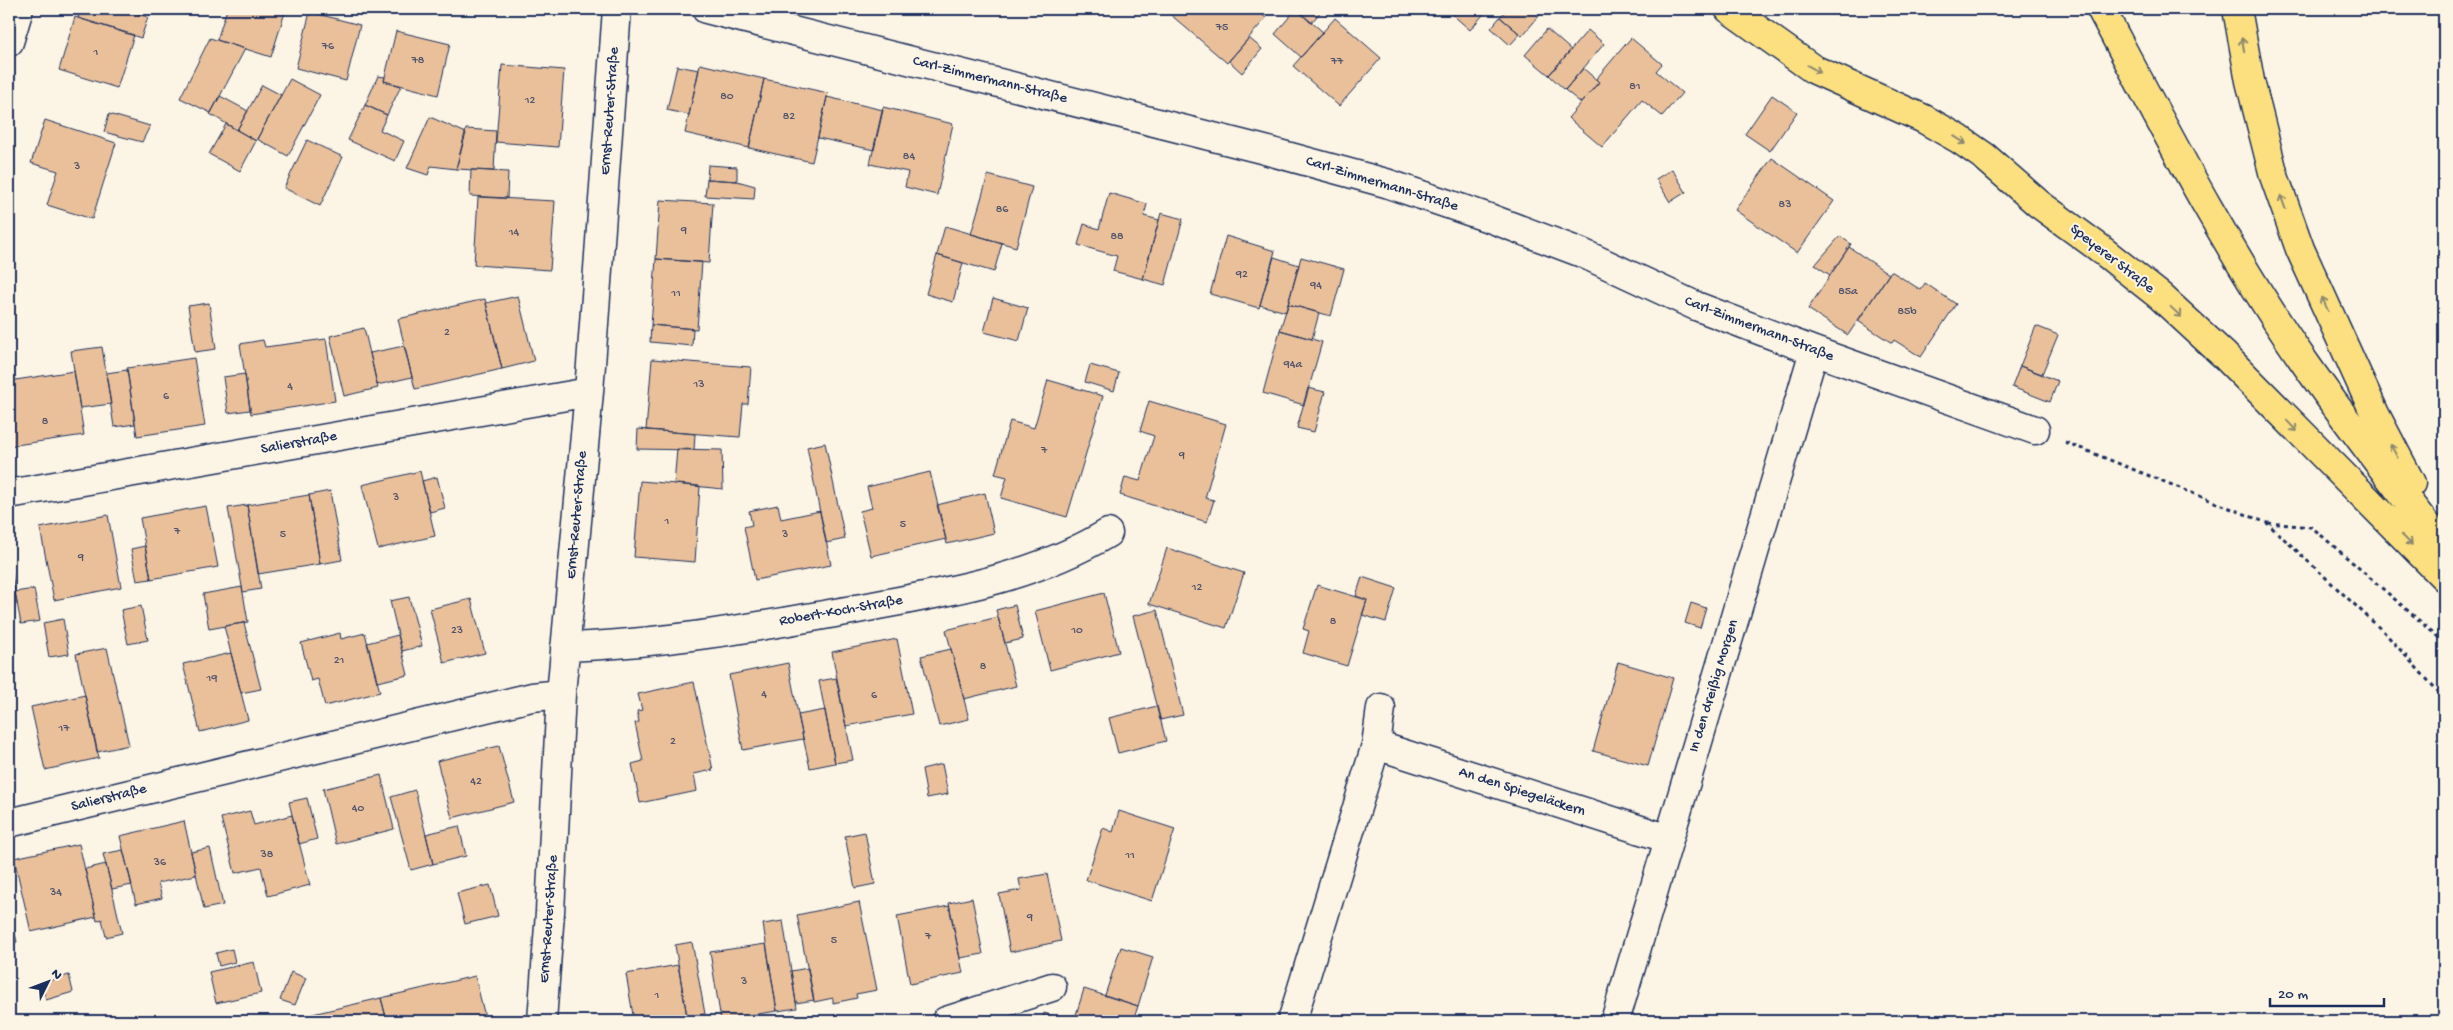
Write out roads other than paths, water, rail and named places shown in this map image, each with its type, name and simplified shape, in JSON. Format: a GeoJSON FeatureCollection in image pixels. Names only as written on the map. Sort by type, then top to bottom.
{"type":"FeatureCollection","features":[{"type":"Feature","properties":{"kind":"main road","name":"Speyerer Straße"},"geometry":{"type":"LineString","coordinates":[[1729,9],[1813,68],[1924,119],[1958,138],[1985,157],[2039,204],[2160,296],[2224,355],[2444,577]]}},
{"type":"Feature","properties":{"kind":"main road"},"geometry":{"type":"LineString","coordinates":[[2101,9],[2162,123],[2240,259],[2305,362],[2444,548]]}},
{"type":"Feature","properties":{"kind":"main road"},"geometry":{"type":"LineString","coordinates":[[2236,9],[2250,81],[2269,157],[2300,248],[2374,414],[2444,539]]}},
{"type":"Feature","properties":{"kind":"street"},"geometry":{"type":"LineString","coordinates":[[9,42],[19,9]]}},
{"type":"Feature","properties":{"kind":"street","name":"Ernst-Reuter-Straße"},"geometry":{"type":"LineString","coordinates":[[542,1021],[550,912],[561,694],[589,392],[617,9]]}},
{"type":"Feature","properties":{"kind":"street","name":"Carl-Zimmermann-Straße"},"geometry":{"type":"LineString","coordinates":[[706,9],[1261,149],[1386,183],[1492,219],[1582,253],[1696,306],[1814,351],[2035,430]]}},
{"type":"Feature","properties":{"kind":"street","name":"In den dreißig Morgen"},"geometry":{"type":"LineString","coordinates":[[1615,1021],[1814,351]]}},
{"type":"Feature","properties":{"kind":"street","name":"Salierstraße"},"geometry":{"type":"LineString","coordinates":[[9,494],[589,392]]}},
{"type":"Feature","properties":{"kind":"street","name":"Robert-Koch-Straße"},"geometry":{"type":"LineString","coordinates":[[565,647],[621,645],[688,637],[972,588],[1067,556],[1108,534]]}},
{"type":"Feature","properties":{"kind":"street","name":"Salierstraße"},"geometry":{"type":"LineString","coordinates":[[9,823],[514,701],[561,694]]}},
{"type":"Feature","properties":{"kind":"street"},"geometry":{"type":"LineString","coordinates":[[1292,1021],[1376,745],[1381,708]]}},
{"type":"Feature","properties":{"kind":"street","name":"An den Spiegeläckern"},"geometry":{"type":"LineString","coordinates":[[1376,745],[1669,840]]}},
{"type":"Feature","properties":{"kind":"street"},"geometry":{"type":"LineString","coordinates":[[946,1021],[1052,987]]}}]}
